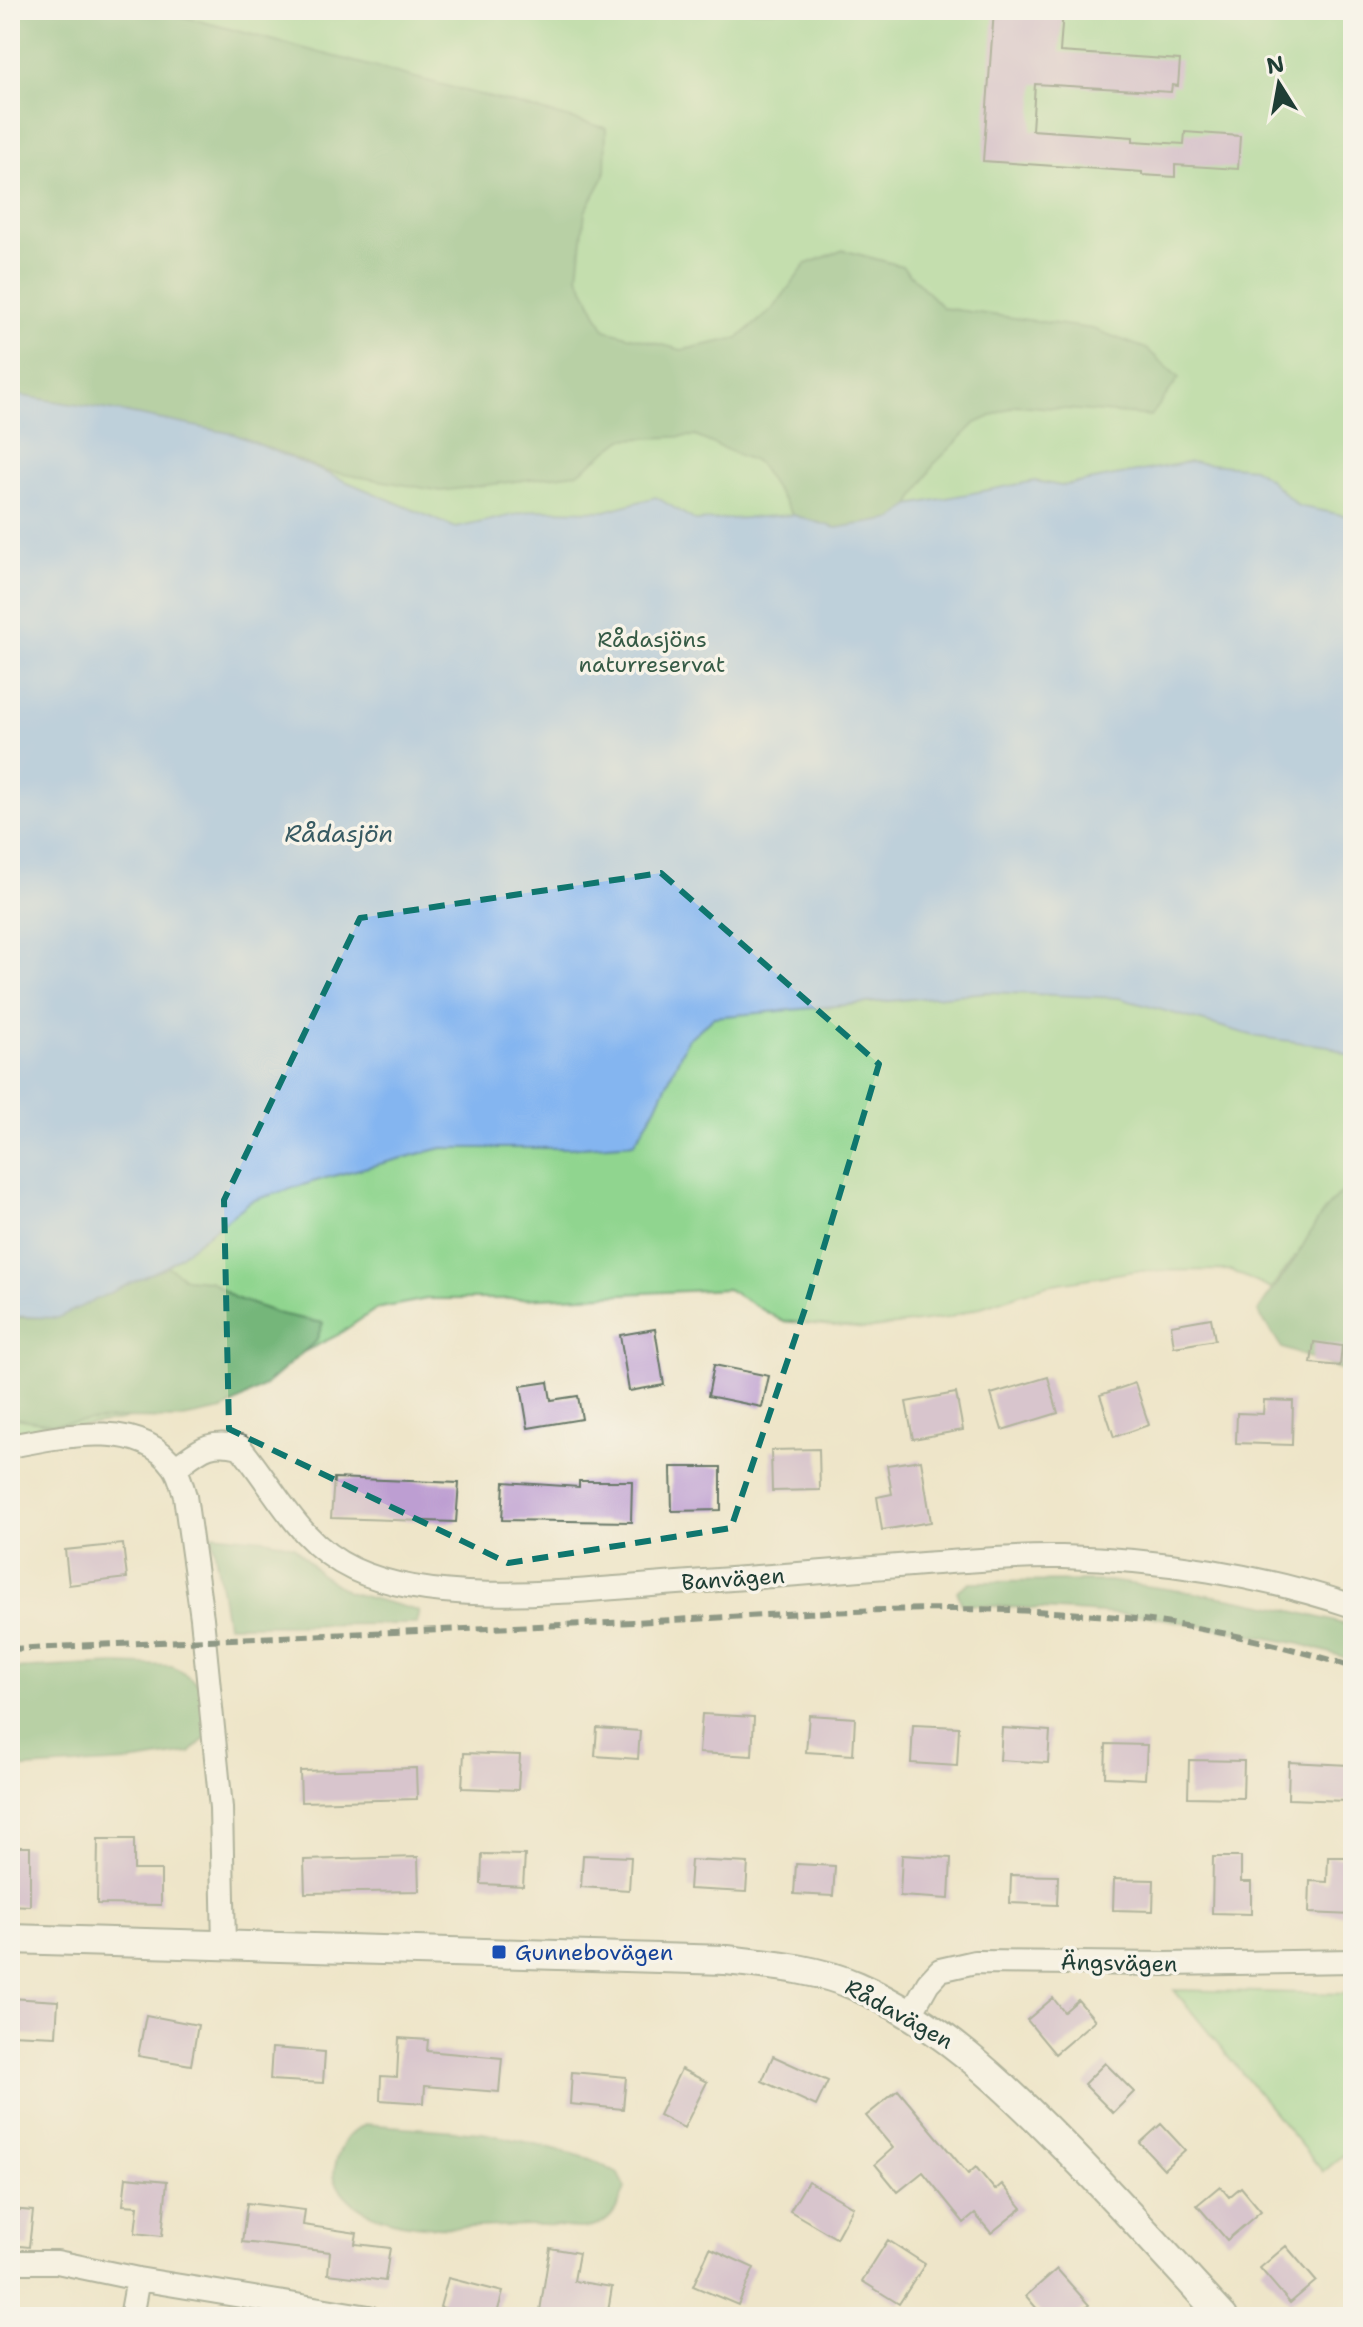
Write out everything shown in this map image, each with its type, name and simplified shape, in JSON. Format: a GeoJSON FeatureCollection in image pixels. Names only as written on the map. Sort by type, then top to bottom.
{"type":"FeatureCollection","features":[{"type":"Feature","properties":{"kind":"street"},"geometry":{"type":"LineString","coordinates":[[10,1446],[68,1437],[121,1437],[158,1449],[175,1468],[185,1496],[213,1718],[221,1808],[224,1945]]}},
{"type":"Feature","properties":{"kind":"street","name":"Banvägen"},"geometry":{"type":"LineString","coordinates":[[175,1468],[207,1445],[223,1443],[240,1447],[294,1522],[322,1550],[350,1568],[384,1582],[423,1590],[563,1591],[1062,1557],[1210,1572],[1294,1589],[1353,1606]]}},
{"type":"Feature","properties":{"kind":"street","name":"Rådavägen"},"geometry":{"type":"LineString","coordinates":[[10,1939],[726,1960],[823,1975],[856,1986],[960,2047],[1008,2089],[1088,2170],[1223,2317]]}},
{"type":"Feature","properties":{"kind":"street","name":"Ängsvägen"},"geometry":{"type":"LineString","coordinates":[[910,2015],[928,1983],[940,1970],[975,1962],[1166,1964],[1353,1961]]}},
{"type":"Feature","properties":{"kind":"street"},"geometry":{"type":"LineString","coordinates":[[10,2262],[57,2262],[138,2279],[369,2317]]}},
{"type":"Feature","properties":{"kind":"street"},"geometry":{"type":"LineString","coordinates":[[131,2317],[138,2279]]}},
{"type":"Feature","properties":{"kind":"highlighted area"},"geometry":{"type":"Polygon","coordinates":[[[661,873],[879,1064],[806,1306],[731,1528],[508,1563],[229,1429],[224,1200],[360,918],[661,873]]]}},
{"type":"Feature","properties":{"kind":"green space","name":"Rådasjöns naturreservat"},"geometry":{"type":"Polygon","coordinates":[[[10,10],[1353,10],[1353,1246],[1301,1249],[1271,1289],[1230,1270],[1135,1271],[1047,1285],[948,1318],[866,1329],[782,1321],[727,1289],[520,1299],[427,1299],[376,1309],[336,1336],[279,1364],[122,1420],[10,1436],[10,10]]]}},
{"type":"Feature","properties":{"kind":"green space"},"geometry":{"type":"Polygon","coordinates":[[[10,10],[158,10],[606,128],[605,175],[585,212],[578,276],[605,330],[682,350],[738,338],[773,309],[806,264],[843,250],[902,266],[943,308],[1093,329],[1147,349],[1179,378],[1151,416],[1016,405],[976,423],[934,464],[910,505],[894,519],[836,528],[793,515],[758,463],[695,436],[623,439],[578,473],[441,491],[325,471],[234,434],[10,394],[10,10]]]}},
{"type":"Feature","properties":{"kind":"green space"},"geometry":{"type":"Polygon","coordinates":[[[1353,1184],[1353,1374],[1282,1348],[1258,1312],[1327,1208],[1353,1184]]]}},
{"type":"Feature","properties":{"kind":"green space"},"geometry":{"type":"Polygon","coordinates":[[[167,1266],[186,1279],[210,1281],[235,1298],[280,1314],[323,1323],[316,1341],[264,1386],[223,1410],[178,1419],[121,1418],[52,1424],[15,1418],[10,1409],[10,1327],[17,1318],[57,1317],[167,1266]]]}},
{"type":"Feature","properties":{"kind":"green space"},"geometry":{"type":"Polygon","coordinates":[[[212,1534],[266,1539],[294,1546],[319,1573],[348,1592],[419,1611],[416,1624],[227,1625],[212,1534]]]}},
{"type":"Feature","properties":{"kind":"green space"},"geometry":{"type":"Polygon","coordinates":[[[1108,1581],[1262,1604],[1353,1627],[1353,1660],[1301,1644],[1148,1616],[962,1604],[957,1591],[970,1582],[1108,1581]]]}},
{"type":"Feature","properties":{"kind":"green space"},"geometry":{"type":"Polygon","coordinates":[[[116,1664],[173,1666],[202,1686],[206,1737],[190,1753],[129,1762],[10,1769],[10,1669],[116,1664]]]}},
{"type":"Feature","properties":{"kind":"green space"},"geometry":{"type":"Polygon","coordinates":[[[1174,1990],[1353,1994],[1353,2147],[1323,2172],[1174,1990]]]}},
{"type":"Feature","properties":{"kind":"green space"},"geometry":{"type":"Polygon","coordinates":[[[365,2124],[483,2133],[540,2145],[591,2159],[618,2174],[625,2188],[608,2219],[585,2228],[543,2225],[438,2227],[385,2219],[362,2209],[344,2194],[335,2178],[334,2171],[342,2146],[348,2136],[365,2124]]]}},
{"type":"Feature","properties":{"kind":"water","name":"Rådasjön"},"geometry":{"type":"Polygon","coordinates":[[[10,394],[234,434],[456,528],[536,510],[605,511],[656,497],[696,521],[793,515],[836,528],[894,519],[910,505],[1035,481],[1061,486],[1190,462],[1253,468],[1298,506],[1353,517],[1353,1058],[1329,1046],[1258,1037],[1119,998],[988,992],[714,1017],[687,1040],[656,1108],[634,1143],[569,1148],[442,1148],[329,1177],[251,1201],[167,1266],[57,1318],[10,1316],[10,394]]]}},
{"type":"Feature","properties":{"kind":"building"},"geometry":{"type":"Polygon","coordinates":[[[994,10],[1063,10],[1060,52],[1180,60],[1178,86],[1172,85],[1171,92],[1035,84],[1032,130],[1184,144],[1185,132],[1240,136],[1238,169],[1175,165],[1175,177],[983,161],[994,10]]]}},
{"type":"Feature","properties":{"kind":"building"},"geometry":{"type":"Polygon","coordinates":[[[1211,1318],[1215,1340],[1174,1347],[1171,1325],[1211,1318]]]}},
{"type":"Feature","properties":{"kind":"building"},"geometry":{"type":"Polygon","coordinates":[[[655,1329],[664,1385],[629,1391],[620,1335],[655,1329]]]}},
{"type":"Feature","properties":{"kind":"building"},"geometry":{"type":"Polygon","coordinates":[[[1314,1342],[1342,1346],[1340,1366],[1311,1363],[1314,1342]]]}},
{"type":"Feature","properties":{"kind":"building"},"geometry":{"type":"Polygon","coordinates":[[[714,1365],[769,1376],[762,1407],[708,1396],[714,1365]]]}},
{"type":"Feature","properties":{"kind":"building"},"geometry":{"type":"Polygon","coordinates":[[[1048,1377],[1058,1413],[1002,1430],[991,1394],[1048,1377]]]}},
{"type":"Feature","properties":{"kind":"building"},"geometry":{"type":"Polygon","coordinates":[[[548,1382],[551,1400],[578,1396],[582,1419],[528,1428],[521,1386],[548,1382]]]}},
{"type":"Feature","properties":{"kind":"building"},"geometry":{"type":"Polygon","coordinates":[[[1135,1383],[1149,1425],[1114,1437],[1100,1395],[1135,1383]]]}},
{"type":"Feature","properties":{"kind":"building"},"geometry":{"type":"Polygon","coordinates":[[[956,1393],[963,1430],[913,1439],[906,1402],[956,1393]]]}},
{"type":"Feature","properties":{"kind":"building"},"geometry":{"type":"Polygon","coordinates":[[[1264,1400],[1293,1401],[1292,1445],[1236,1443],[1237,1413],[1263,1414],[1264,1400]]]}},
{"type":"Feature","properties":{"kind":"building"},"geometry":{"type":"Polygon","coordinates":[[[819,1449],[820,1490],[772,1491],[771,1450],[819,1449]]]}},
{"type":"Feature","properties":{"kind":"building"},"geometry":{"type":"Polygon","coordinates":[[[921,1460],[931,1522],[882,1530],[877,1497],[892,1494],[887,1465],[921,1460]]]}},
{"type":"Feature","properties":{"kind":"building"},"geometry":{"type":"Polygon","coordinates":[[[671,1467],[721,1467],[721,1510],[672,1511],[671,1467]]]}},
{"type":"Feature","properties":{"kind":"building"},"geometry":{"type":"Polygon","coordinates":[[[334,1478],[459,1483],[456,1522],[331,1518],[334,1478]]]}},
{"type":"Feature","properties":{"kind":"building"},"geometry":{"type":"Polygon","coordinates":[[[579,1481],[632,1481],[631,1522],[502,1520],[504,1482],[579,1487],[579,1481]]]}},
{"type":"Feature","properties":{"kind":"building"},"geometry":{"type":"Polygon","coordinates":[[[123,1544],[127,1578],[69,1585],[65,1550],[123,1544]]]}},
{"type":"Feature","properties":{"kind":"building"},"geometry":{"type":"Polygon","coordinates":[[[702,1714],[754,1717],[752,1756],[699,1753],[702,1714]]]}},
{"type":"Feature","properties":{"kind":"building"},"geometry":{"type":"Polygon","coordinates":[[[809,1715],[855,1718],[853,1755],[806,1752],[809,1715]]]}},
{"type":"Feature","properties":{"kind":"building"},"geometry":{"type":"Polygon","coordinates":[[[913,1725],[959,1727],[957,1766],[911,1763],[913,1725]]]}},
{"type":"Feature","properties":{"kind":"building"},"geometry":{"type":"Polygon","coordinates":[[[597,1728],[640,1731],[638,1759],[595,1756],[597,1728]]]}},
{"type":"Feature","properties":{"kind":"building"},"geometry":{"type":"Polygon","coordinates":[[[1002,1728],[1050,1731],[1048,1763],[1000,1760],[1002,1728]]]}},
{"type":"Feature","properties":{"kind":"building"},"geometry":{"type":"Polygon","coordinates":[[[1106,1744],[1147,1745],[1145,1779],[1105,1777],[1106,1744]]]}},
{"type":"Feature","properties":{"kind":"building"},"geometry":{"type":"Polygon","coordinates":[[[464,1753],[520,1755],[518,1790],[462,1788],[464,1753]]]}},
{"type":"Feature","properties":{"kind":"building"},"geometry":{"type":"Polygon","coordinates":[[[1189,1760],[1244,1761],[1243,1798],[1188,1797],[1189,1760]]]}},
{"type":"Feature","properties":{"kind":"building"},"geometry":{"type":"Polygon","coordinates":[[[1289,1762],[1349,1765],[1347,1801],[1288,1799],[1289,1762]]]}},
{"type":"Feature","properties":{"kind":"building"},"geometry":{"type":"Polygon","coordinates":[[[416,1768],[417,1799],[301,1802],[300,1771],[416,1768]]]}},
{"type":"Feature","properties":{"kind":"building"},"geometry":{"type":"Polygon","coordinates":[[[98,1839],[134,1839],[134,1870],[161,1870],[161,1905],[97,1904],[98,1839]]]}},
{"type":"Feature","properties":{"kind":"building"},"geometry":{"type":"Polygon","coordinates":[[[10,1847],[30,1847],[30,1906],[10,1905],[10,1847]]]}},
{"type":"Feature","properties":{"kind":"building"},"geometry":{"type":"Polygon","coordinates":[[[482,1854],[525,1855],[523,1886],[481,1884],[482,1854]]]}},
{"type":"Feature","properties":{"kind":"building"},"geometry":{"type":"Polygon","coordinates":[[[583,1855],[631,1857],[629,1890],[581,1887],[583,1855]]]}},
{"type":"Feature","properties":{"kind":"building"},"geometry":{"type":"Polygon","coordinates":[[[902,1855],[951,1858],[949,1899],[900,1896],[902,1855]]]}},
{"type":"Feature","properties":{"kind":"building"},"geometry":{"type":"Polygon","coordinates":[[[418,1857],[419,1891],[305,1893],[304,1860],[418,1857]]]}},
{"type":"Feature","properties":{"kind":"building"},"geometry":{"type":"Polygon","coordinates":[[[1213,1857],[1241,1857],[1241,1882],[1251,1882],[1251,1914],[1212,1913],[1213,1857]]]}},
{"type":"Feature","properties":{"kind":"building"},"geometry":{"type":"Polygon","coordinates":[[[1328,1857],[1353,1857],[1352,1915],[1309,1913],[1310,1881],[1327,1882],[1328,1857]]]}},
{"type":"Feature","properties":{"kind":"building"},"geometry":{"type":"Polygon","coordinates":[[[691,1860],[748,1863],[746,1892],[689,1889],[691,1860]]]}},
{"type":"Feature","properties":{"kind":"building"},"geometry":{"type":"Polygon","coordinates":[[[796,1864],[835,1866],[833,1896],[794,1894],[796,1864]]]}},
{"type":"Feature","properties":{"kind":"building"},"geometry":{"type":"Polygon","coordinates":[[[1011,1875],[1058,1876],[1057,1905],[1010,1903],[1011,1875]]]}},
{"type":"Feature","properties":{"kind":"building"},"geometry":{"type":"Polygon","coordinates":[[[1114,1879],[1154,1880],[1153,1911],[1113,1910],[1114,1879]]]}},
{"type":"Feature","properties":{"kind":"building"},"geometry":{"type":"Polygon","coordinates":[[[10,1998],[58,2001],[56,2036],[10,2034],[10,1998]]]}},
{"type":"Feature","properties":{"kind":"building"},"geometry":{"type":"Polygon","coordinates":[[[1053,1998],[1064,2012],[1078,2000],[1095,2020],[1055,2054],[1027,2020],[1053,1998]]]}},
{"type":"Feature","properties":{"kind":"building"},"geometry":{"type":"Polygon","coordinates":[[[146,2015],[198,2025],[191,2065],[138,2056],[146,2015]]]}},
{"type":"Feature","properties":{"kind":"building"},"geometry":{"type":"Polygon","coordinates":[[[399,2038],[428,2040],[427,2051],[502,2058],[499,2092],[425,2086],[424,2103],[380,2100],[381,2076],[397,2077],[399,2038]]]}},
{"type":"Feature","properties":{"kind":"building"},"geometry":{"type":"Polygon","coordinates":[[[272,2048],[325,2052],[323,2083],[270,2080],[272,2048]]]}},
{"type":"Feature","properties":{"kind":"building"},"geometry":{"type":"Polygon","coordinates":[[[773,2056],[828,2081],[816,2106],[762,2081],[773,2056]]]}},
{"type":"Feature","properties":{"kind":"building"},"geometry":{"type":"Polygon","coordinates":[[[1105,2063],[1134,2092],[1113,2113],[1084,2084],[1105,2063]]]}},
{"type":"Feature","properties":{"kind":"building"},"geometry":{"type":"Polygon","coordinates":[[[681,2069],[707,2082],[684,2128],[659,2115],[681,2069]]]}},
{"type":"Feature","properties":{"kind":"building"},"geometry":{"type":"Polygon","coordinates":[[[572,2072],[626,2077],[623,2109],[570,2104],[572,2072]]]}},
{"type":"Feature","properties":{"kind":"building"},"geometry":{"type":"Polygon","coordinates":[[[898,2090],[968,2174],[976,2167],[995,2190],[1002,2184],[1022,2208],[991,2233],[975,2214],[964,2223],[923,2172],[898,2192],[875,2164],[893,2148],[866,2116],[898,2090]]]}},
{"type":"Feature","properties":{"kind":"building"},"geometry":{"type":"Polygon","coordinates":[[[1161,2124],[1185,2150],[1164,2169],[1140,2143],[1161,2124]]]}},
{"type":"Feature","properties":{"kind":"building"},"geometry":{"type":"Polygon","coordinates":[[[126,2177],[167,2181],[162,2236],[135,2233],[138,2206],[123,2205],[126,2177]]]}},
{"type":"Feature","properties":{"kind":"building"},"geometry":{"type":"Polygon","coordinates":[[[808,2181],[853,2207],[836,2238],[790,2211],[808,2181]]]}},
{"type":"Feature","properties":{"kind":"building"},"geometry":{"type":"Polygon","coordinates":[[[1220,2186],[1229,2197],[1241,2187],[1261,2211],[1227,2240],[1197,2205],[1220,2186]]]}},
{"type":"Feature","properties":{"kind":"building"},"geometry":{"type":"Polygon","coordinates":[[[247,2203],[305,2210],[303,2225],[357,2233],[355,2244],[390,2248],[385,2281],[328,2274],[330,2252],[242,2242],[247,2203]]]}},
{"type":"Feature","properties":{"kind":"building"},"geometry":{"type":"Polygon","coordinates":[[[10,2209],[33,2211],[29,2247],[10,2245],[10,2209]]]}},
{"type":"Feature","properties":{"kind":"building"},"geometry":{"type":"Polygon","coordinates":[[[888,2240],[925,2264],[899,2304],[862,2281],[888,2240]]]}},
{"type":"Feature","properties":{"kind":"building"},"geometry":{"type":"Polygon","coordinates":[[[1286,2246],[1316,2281],[1290,2303],[1260,2268],[1286,2246]]]}},
{"type":"Feature","properties":{"kind":"building"},"geometry":{"type":"Polygon","coordinates":[[[550,2248],[579,2253],[574,2281],[612,2287],[607,2317],[539,2317],[550,2248]]]}},
{"type":"Feature","properties":{"kind":"building"},"geometry":{"type":"Polygon","coordinates":[[[710,2248],[754,2268],[738,2305],[693,2286],[710,2248]]]}},
{"type":"Feature","properties":{"kind":"building"},"geometry":{"type":"Polygon","coordinates":[[[1057,2269],[1089,2305],[1075,2317],[1044,2317],[1026,2296],[1057,2269]]]}},
{"type":"Feature","properties":{"kind":"building"},"geometry":{"type":"Polygon","coordinates":[[[448,2278],[503,2292],[496,2317],[478,2317],[440,2307],[448,2278]]]}},
{"type":"Feature","properties":{"kind":"railway"},"geometry":{"type":"LineString","coordinates":[[10,1649],[857,1611],[969,1609],[1081,1614],[1184,1626],[1286,1648],[1353,1667]]}},
{"type":"Feature","properties":{"kind":"place","name":"Gunnebovägen"},"geometry":{"type":"Point","coordinates":[499,1952]}}]}
